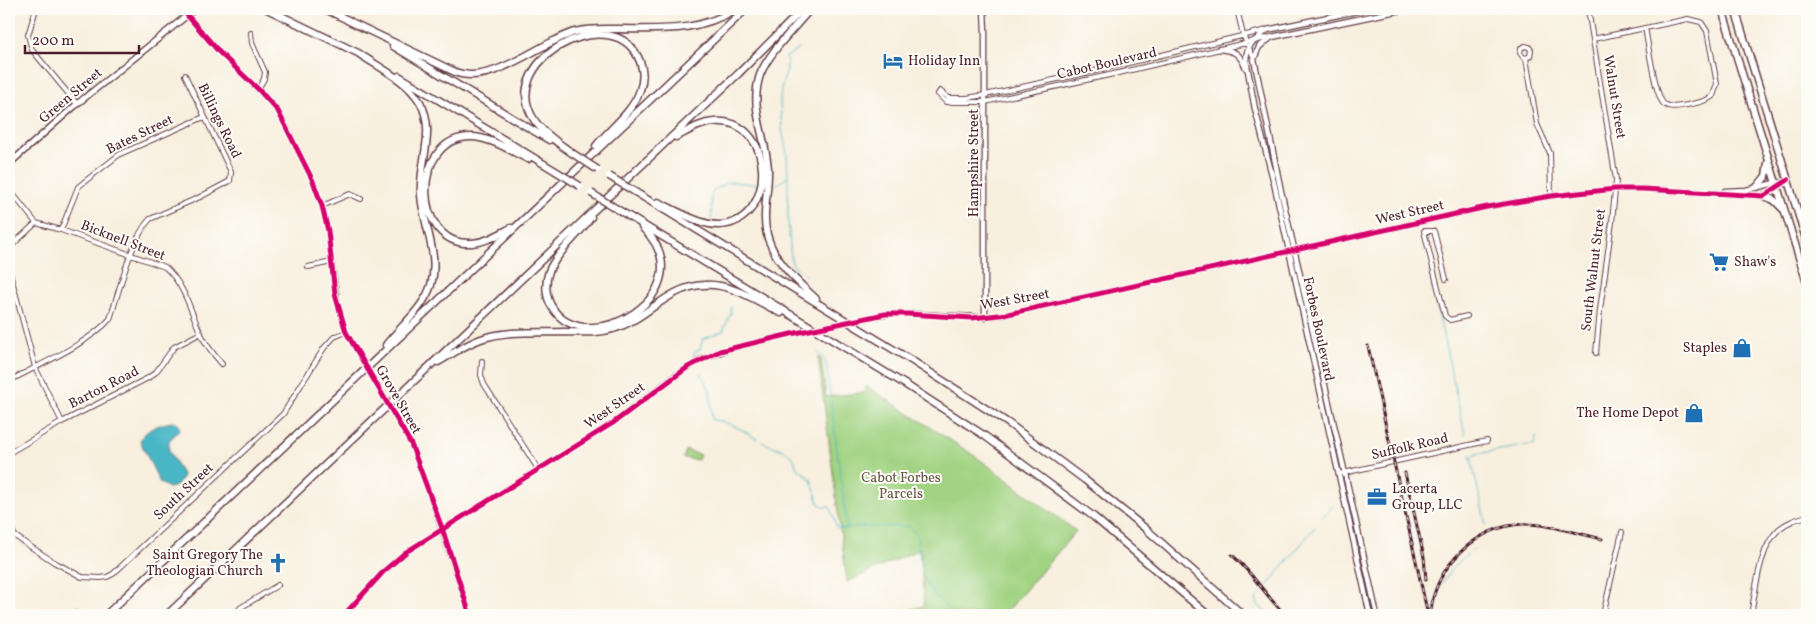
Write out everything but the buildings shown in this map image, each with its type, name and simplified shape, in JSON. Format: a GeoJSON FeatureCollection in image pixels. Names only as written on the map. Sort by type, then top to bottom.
{"type":"FeatureCollection","features":[{"type":"Feature","properties":{"kind":"highway"},"geometry":{"type":"LineString","coordinates":[[267,9],[358,53],[406,81],[939,405],[1015,457],[1108,528],[1208,615]]}},
{"type":"Feature","properties":{"kind":"highway"},"geometry":{"type":"LineString","coordinates":[[325,9],[455,72],[472,76],[490,72],[573,33],[594,29],[686,28],[708,23],[736,9]]}},
{"type":"Feature","properties":{"kind":"highway"},"geometry":{"type":"LineString","coordinates":[[106,615],[746,9]]}},
{"type":"Feature","properties":{"kind":"highway"},"geometry":{"type":"LineString","coordinates":[[167,615],[668,141],[803,9]]}},
{"type":"Feature","properties":{"kind":"highway"},"geometry":{"type":"LineString","coordinates":[[810,9],[763,68],[757,88],[756,109],[768,168],[764,217],[769,240],[786,269],[827,308]]}},
{"type":"Feature","properties":{"kind":"highway"},"geometry":{"type":"LineString","coordinates":[[1722,9],[1807,284]]}},
{"type":"Feature","properties":{"kind":"highway"},"geometry":{"type":"LineString","coordinates":[[1735,9],[1807,242]]}},
{"type":"Feature","properties":{"kind":"highway"},"geometry":{"type":"LineString","coordinates":[[347,20],[398,48],[938,376],[1031,439],[1085,480],[1146,529],[1243,615]]}},
{"type":"Feature","properties":{"kind":"highway"},"geometry":{"type":"LineString","coordinates":[[572,154],[544,131],[533,118],[527,99],[530,79],[547,54],[568,40],[594,35],[622,40],[633,49],[640,61],[643,76],[641,87],[634,102],[586,160]]}},
{"type":"Feature","properties":{"kind":"highway"},"geometry":{"type":"LineString","coordinates":[[358,53],[409,89],[418,99],[424,111],[427,136],[421,193],[434,263],[432,283],[424,300],[372,363]]}},
{"type":"Feature","properties":{"kind":"highway"},"geometry":{"type":"LineString","coordinates":[[635,192],[702,222],[714,224],[736,221],[746,215],[754,205],[762,184],[762,163],[756,144],[745,131],[730,123],[712,122],[668,141]]}},
{"type":"Feature","properties":{"kind":"highway"},"geometry":{"type":"LineString","coordinates":[[519,224],[491,238],[476,242],[458,241],[445,235],[432,217],[427,197],[428,175],[435,156],[443,147],[454,141],[467,137],[478,138],[554,170]]}},
{"type":"Feature","properties":{"kind":"highway"},"geometry":{"type":"LineString","coordinates":[[1757,187],[1766,176],[1768,156]]}},
{"type":"Feature","properties":{"kind":"highway"},"geometry":{"type":"LineString","coordinates":[[1764,196],[1774,200],[1785,211]]}},
{"type":"Feature","properties":{"kind":"highway"},"geometry":{"type":"LineString","coordinates":[[598,207],[584,228],[554,262],[550,269],[547,283],[548,298],[555,312],[569,322],[587,326],[613,324],[633,314],[649,299],[661,278],[662,259],[654,241],[639,224],[617,209]]}},
{"type":"Feature","properties":{"kind":"highway"},"geometry":{"type":"LineString","coordinates":[[427,369],[466,346],[492,336],[510,333],[597,332],[615,329],[630,322],[674,293],[698,285],[714,285],[730,289],[812,327]]}},
{"type":"Feature","properties":{"kind":"main road","name":"Green Street"},"geometry":{"type":"LineString","coordinates":[[9,164],[77,104],[195,9]]}},
{"type":"Feature","properties":{"kind":"street"},"geometry":{"type":"LineString","coordinates":[[36,9],[28,36],[32,50],[77,104]]}},
{"type":"Feature","properties":{"kind":"street","name":"Hampshire Street"},"geometry":{"type":"LineString","coordinates":[[984,9],[985,318]]}},
{"type":"Feature","properties":{"kind":"street"},"geometry":{"type":"LineString","coordinates":[[1237,9],[1243,35],[1249,48],[1267,30],[1366,9]]}},
{"type":"Feature","properties":{"kind":"street"},"geometry":{"type":"LineString","coordinates":[[1254,59],[1259,48],[1272,37],[1406,9]]}},
{"type":"Feature","properties":{"kind":"street","name":"Walnut Street"},"geometry":{"type":"LineString","coordinates":[[1588,9],[1616,180],[1615,189]]}},
{"type":"Feature","properties":{"kind":"street","name":"Grove Street"},"geometry":{"type":"LineString","coordinates":[[186,15],[278,112],[313,180],[322,206],[336,294],[346,332],[405,431],[417,458],[470,615]]}},
{"type":"Feature","properties":{"kind":"street"},"geometry":{"type":"LineString","coordinates":[[1593,39],[1645,28],[1688,19],[1698,21],[1704,24],[1707,31],[1716,81],[1716,90],[1713,96],[1702,102],[1678,106],[1667,106],[1662,102],[1657,91],[1645,28]]}},
{"type":"Feature","properties":{"kind":"street","name":"Cabot Boulevard"},"geometry":{"type":"LineString","coordinates":[[948,98],[967,98],[1094,71],[1267,30]]}},
{"type":"Feature","properties":{"kind":"street"},"geometry":{"type":"LineString","coordinates":[[251,33],[252,43],[265,72],[264,79],[258,89]]}},
{"type":"Feature","properties":{"kind":"street","name":"Cabot Boulevard"},"geometry":{"type":"LineString","coordinates":[[946,102],[985,102],[1272,37]]}},
{"type":"Feature","properties":{"kind":"street","name":"Forbes Boulevard"},"geometry":{"type":"LineString","coordinates":[[1249,48],[1254,59],[1377,615]]}},
{"type":"Feature","properties":{"kind":"street","name":"Forbes Boulevard"},"geometry":{"type":"LineString","coordinates":[[1249,48],[1246,60],[1248,71],[1370,615]]}},
{"type":"Feature","properties":{"kind":"street"},"geometry":{"type":"LineString","coordinates":[[1219,49],[1231,50],[1238,55],[1248,71]]}},
{"type":"Feature","properties":{"kind":"street"},"geometry":{"type":"LineString","coordinates":[[1526,58],[1537,124],[1550,153],[1551,196]]}},
{"type":"Feature","properties":{"kind":"street","name":"Billings Road"},"geometry":{"type":"LineString","coordinates":[[132,255],[146,223],[150,219],[230,181],[231,172],[185,75]]}},
{"type":"Feature","properties":{"kind":"street"},"geometry":{"type":"LineString","coordinates":[[940,91],[948,98],[946,102],[938,94],[940,91]]}},
{"type":"Feature","properties":{"kind":"street","name":"Bates Street"},"geometry":{"type":"LineString","coordinates":[[61,230],[78,187],[84,182],[120,154],[204,117]]}},
{"type":"Feature","properties":{"kind":"street","name":"West Street"},"geometry":{"type":"LineString","coordinates":[[344,615],[396,559],[442,528],[613,423],[676,375],[700,360],[720,351],[876,316],[902,313],[985,318],[1008,314],[1422,222],[1551,196],[1615,189],[1764,196],[1777,185],[1788,180]]}},
{"type":"Feature","properties":{"kind":"street","name":"West Street"},"geometry":{"type":"LineString","coordinates":[[1708,192],[1777,185]]}},
{"type":"Feature","properties":{"kind":"street"},"geometry":{"type":"LineString","coordinates":[[9,189],[36,223],[9,248]]}},
{"type":"Feature","properties":{"kind":"street","name":"South Walnut Street"},"geometry":{"type":"LineString","coordinates":[[1596,353],[1615,189]]}},
{"type":"Feature","properties":{"kind":"street"},"geometry":{"type":"LineString","coordinates":[[322,206],[350,194],[361,199]]}},
{"type":"Feature","properties":{"kind":"street"},"geometry":{"type":"LineString","coordinates":[[1422,222],[1445,316],[1447,319],[1453,320],[1467,316]]}},
{"type":"Feature","properties":{"kind":"street","name":"Bicknell Street"},"geometry":{"type":"LineString","coordinates":[[36,223],[165,267],[171,272],[187,297],[200,333],[222,364]]}},
{"type":"Feature","properties":{"kind":"street"},"geometry":{"type":"LineString","coordinates":[[1424,231],[1434,231],[1446,279]]}},
{"type":"Feature","properties":{"kind":"street"},"geometry":{"type":"LineString","coordinates":[[9,381],[103,328],[110,319],[132,255]]}},
{"type":"Feature","properties":{"kind":"street"},"geometry":{"type":"LineString","coordinates":[[308,267],[332,262]]}},
{"type":"Feature","properties":{"kind":"street"},"geometry":{"type":"LineString","coordinates":[[9,269],[35,367],[62,422]]}},
{"type":"Feature","properties":{"kind":"street","name":"South Street"},"geometry":{"type":"LineString","coordinates":[[9,525],[15,536],[54,562],[82,577],[107,577],[113,574],[283,414],[324,348],[334,337],[346,332]]}},
{"type":"Feature","properties":{"kind":"street","name":"Barton Road"},"geometry":{"type":"LineString","coordinates":[[9,453],[62,422],[148,378],[156,372],[174,346],[200,333]]}},
{"type":"Feature","properties":{"kind":"street"},"geometry":{"type":"LineString","coordinates":[[482,361],[481,375],[484,384],[538,469]]}},
{"type":"Feature","properties":{"kind":"street","name":"Suffolk Road"},"geometry":{"type":"LineString","coordinates":[[1338,474],[1487,441]]}},
{"type":"Feature","properties":{"kind":"street"},"geometry":{"type":"LineString","coordinates":[[1751,615],[1762,560],[1768,544],[1780,528],[1791,521],[1807,516]]}},
{"type":"Feature","properties":{"kind":"street"},"geometry":{"type":"LineString","coordinates":[[1604,615],[1622,532]]}},
{"type":"Feature","properties":{"kind":"street"},"geometry":{"type":"LineString","coordinates":[[236,615],[240,608],[278,585]]}},
{"type":"Feature","properties":{"kind":"green space","name":"Cabot Forbes Parcels"},"geometry":{"type":"Polygon","coordinates":[[[818,357],[821,359],[826,397],[866,392],[866,386],[975,456],[1076,531],[1004,615],[890,615],[924,606],[920,549],[847,582],[818,357]]]}},
{"type":"Feature","properties":{"kind":"green space"},"geometry":{"type":"Polygon","coordinates":[[[686,450],[700,455],[698,460],[683,458],[686,450]]]}},
{"type":"Feature","properties":{"kind":"water"},"geometry":{"type":"Polygon","coordinates":[[[172,422],[177,423],[180,429],[169,441],[169,451],[183,476],[176,486],[169,488],[160,483],[140,441],[145,433],[153,428],[172,422]]]}},
{"type":"Feature","properties":{"kind":"water"},"geometry":{"type":"Polygon","coordinates":[[[77,607],[91,615],[74,613],[63,615],[77,607]]]}},
{"type":"Feature","properties":{"kind":"waterway"},"geometry":{"type":"LineString","coordinates":[[774,186],[788,177],[787,154],[782,129],[781,88],[787,70],[786,57],[799,49]]}},
{"type":"Feature","properties":{"kind":"waterway"},"geometry":{"type":"LineString","coordinates":[[788,178],[788,220],[791,260],[793,265],[805,275]]}},
{"type":"Feature","properties":{"kind":"waterway"},"geometry":{"type":"LineString","coordinates":[[712,221],[711,197],[713,191],[731,182],[756,184]]}},
{"type":"Feature","properties":{"kind":"waterway"},"geometry":{"type":"LineString","coordinates":[[1429,271],[1465,435]]}},
{"type":"Feature","properties":{"kind":"waterway"},"geometry":{"type":"LineString","coordinates":[[694,356],[694,353],[700,349],[703,339],[723,331],[731,313],[731,307]]}},
{"type":"Feature","properties":{"kind":"waterway"},"geometry":{"type":"LineString","coordinates":[[818,352],[826,364],[847,527]]}},
{"type":"Feature","properties":{"kind":"waterway"},"geometry":{"type":"LineString","coordinates":[[700,372],[710,390],[712,420],[733,425],[757,439]]}},
{"type":"Feature","properties":{"kind":"waterway"},"geometry":{"type":"LineString","coordinates":[[1471,457],[1477,454],[1535,444],[1536,437]]}},
{"type":"Feature","properties":{"kind":"waterway"},"geometry":{"type":"LineString","coordinates":[[762,442],[784,450],[792,457],[796,467],[811,479],[819,504],[826,507],[829,506],[831,509],[837,528],[909,526],[917,535],[922,575],[932,592],[953,615]]}},
{"type":"Feature","properties":{"kind":"waterway"},"geometry":{"type":"LineString","coordinates":[[1470,454],[1486,525]]}},
{"type":"Feature","properties":{"kind":"waterway"},"geometry":{"type":"LineString","coordinates":[[1320,520],[1333,506]]}},
{"type":"Feature","properties":{"kind":"waterway"},"geometry":{"type":"LineString","coordinates":[[1267,586],[1315,527]]}},
{"type":"Feature","properties":{"kind":"waterway"},"geometry":{"type":"LineString","coordinates":[[1435,615],[1441,585],[1458,563],[1474,549]]}},
{"type":"Feature","properties":{"kind":"waterway"},"geometry":{"type":"LineString","coordinates":[[1261,593],[1256,599],[1258,605],[1269,615]]}},
{"type":"Feature","properties":{"kind":"railway"},"geometry":{"type":"LineString","coordinates":[[1368,346],[1428,615]]}},
{"type":"Feature","properties":{"kind":"railway"},"geometry":{"type":"LineString","coordinates":[[1405,473],[1424,557],[1426,580]]}},
{"type":"Feature","properties":{"kind":"railway"},"geometry":{"type":"LineString","coordinates":[[1431,612],[1440,580],[1449,565],[1461,552],[1490,532],[1506,526],[1532,524],[1602,539]]}},
{"type":"Feature","properties":{"kind":"railway"},"geometry":{"type":"LineString","coordinates":[[1232,555],[1286,615]]}},
{"type":"Feature","properties":{"kind":"cycle path"},"geometry":{"type":"LineString","coordinates":[[187,15],[220,53],[278,111],[313,181],[328,231],[335,294],[346,332],[411,444],[442,528],[470,615]]}},
{"type":"Feature","properties":{"kind":"cycle path"},"geometry":{"type":"LineString","coordinates":[[344,615],[384,571],[406,552],[613,423],[688,367],[720,351],[885,314],[972,318],[1008,314],[1487,207],[1551,196],[1615,189],[1764,196],[1788,180]]}},
{"type":"Feature","properties":{"kind":"place","name":"Holiday Inn"},"geometry":{"type":"Point","coordinates":[893,61]}},
{"type":"Feature","properties":{"kind":"place","name":"Shaw's"},"geometry":{"type":"Point","coordinates":[1719,262]}},
{"type":"Feature","properties":{"kind":"place","name":"Staples"},"geometry":{"type":"Point","coordinates":[1742,348]}},
{"type":"Feature","properties":{"kind":"place","name":"The Home Depot"},"geometry":{"type":"Point","coordinates":[1694,413]}},
{"type":"Feature","properties":{"kind":"place","name":"Lacerta Group, LLC"},"geometry":{"type":"Point","coordinates":[1377,497]}},
{"type":"Feature","properties":{"kind":"place","name":"Saint Gregory The Theologian Church"},"geometry":{"type":"Point","coordinates":[278,563]}}]}
